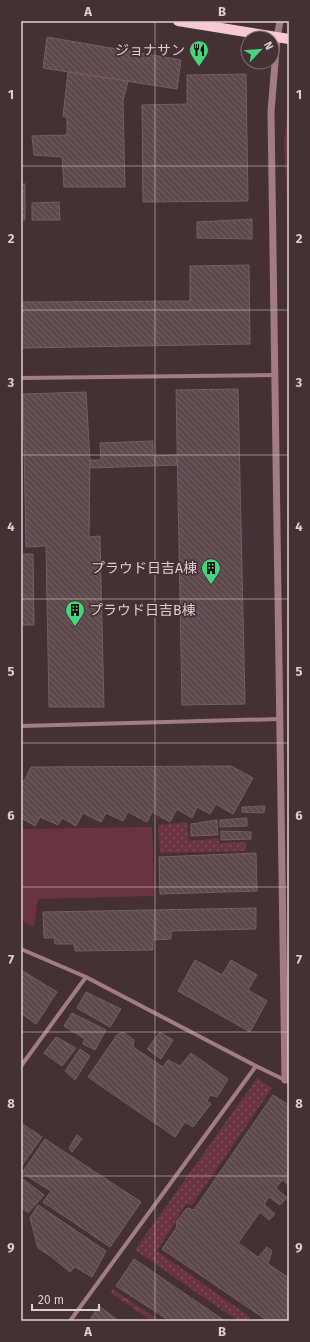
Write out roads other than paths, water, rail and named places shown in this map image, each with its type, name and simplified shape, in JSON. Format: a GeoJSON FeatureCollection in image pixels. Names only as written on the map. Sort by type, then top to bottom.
{"type":"FeatureCollection","features":[{"type":"Feature","properties":{"kind":"main road"},"geometry":{"type":"LineString","coordinates":[[178,21],[240,32]]}},
{"type":"Feature","properties":{"kind":"street"},"geometry":{"type":"LineString","coordinates":[[21,949],[86,976],[287,1081],[279,719],[272,252],[271,112],[274,70]]}},
{"type":"Feature","properties":{"kind":"street"},"geometry":{"type":"LineString","coordinates":[[21,378],[275,375]]}},
{"type":"Feature","properties":{"kind":"street"},"geometry":{"type":"LineString","coordinates":[[21,726],[279,719]]}},
{"type":"Feature","properties":{"kind":"street"},"geometry":{"type":"LineString","coordinates":[[21,1066],[86,976]]}},
{"type":"Feature","properties":{"kind":"street"},"geometry":{"type":"LineString","coordinates":[[70,1321],[256,1066]]}},
{"type":"Feature","properties":{"kind":"place","name":"ジョナサン"},"geometry":{"type":"Point","coordinates":[199,67]}},
{"type":"Feature","properties":{"kind":"place","name":"プラウド日吉A棟"},"geometry":{"type":"Point","coordinates":[211,585]}},
{"type":"Feature","properties":{"kind":"place","name":"プラウド日吉B棟"},"geometry":{"type":"Point","coordinates":[75,627]}}]}
